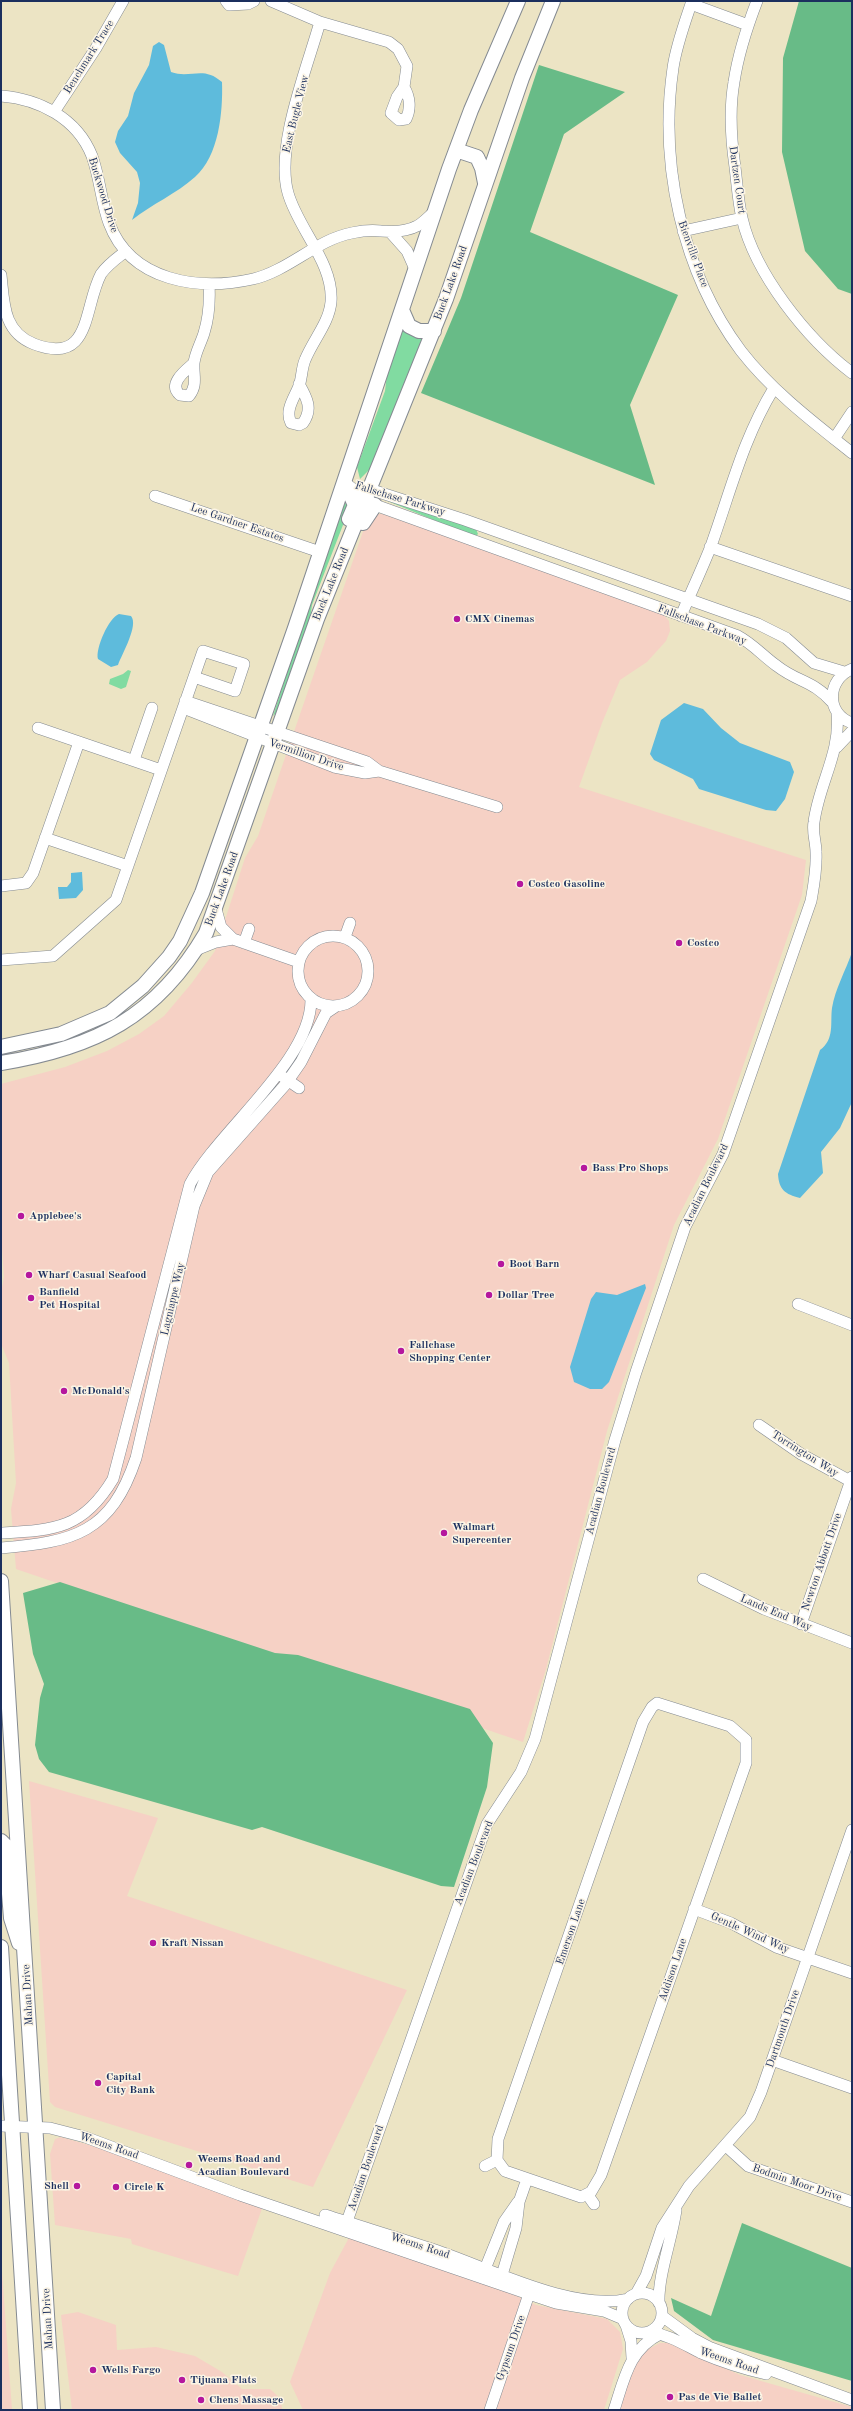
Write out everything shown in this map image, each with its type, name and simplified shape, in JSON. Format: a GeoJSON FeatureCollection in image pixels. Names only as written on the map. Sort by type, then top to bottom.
{"type":"FeatureCollection","features":[{"type":"Feature","properties":{"kind":"main road","name":"Buck Lake Road"},"geometry":{"type":"LineString","coordinates":[[1,1047],[62,1034],[90,1024],[110,1013],[143,986],[170,957],[180,941],[202,893],[261,725],[345,483],[433,213],[456,150],[518,1]]}},
{"type":"Feature","properties":{"kind":"main road","name":"Buck Lake Road"},"geometry":{"type":"LineString","coordinates":[[1,1063],[58,1052],[93,1040],[126,1022],[156,999],[179,974],[196,950],[216,909],[277,738],[317,619],[370,497],[434,332],[522,78],[553,1]]}},
{"type":"Feature","properties":{"kind":"main road"},"geometry":{"type":"LineString","coordinates":[[456,150],[477,157],[482,168],[485,185]]}},
{"type":"Feature","properties":{"kind":"main road"},"geometry":{"type":"LineString","coordinates":[[402,310],[409,326],[419,331],[434,332]]}},
{"type":"Feature","properties":{"kind":"main road"},"geometry":{"type":"LineString","coordinates":[[317,619],[315,604],[355,505],[345,483]]}},
{"type":"Feature","properties":{"kind":"main road","name":"Mahan Drive"},"geometry":{"type":"LineString","coordinates":[[1,1581],[53,2410]]}},
{"type":"Feature","properties":{"kind":"main road"},"geometry":{"type":"LineString","coordinates":[[1,1841],[5,1845],[11,1918],[25,1960]]}},
{"type":"Feature","properties":{"kind":"main road","name":"Mahan Drive"},"geometry":{"type":"LineString","coordinates":[[1,1947],[7,2126],[30,2410]]}},
{"type":"Feature","properties":{"kind":"street","name":"Benchmark Trace"},"geometry":{"type":"LineString","coordinates":[[54,112],[96,48],[123,1]]}},
{"type":"Feature","properties":{"kind":"street"},"geometry":{"type":"LineString","coordinates":[[226,1],[229,6],[254,1]]}},
{"type":"Feature","properties":{"kind":"street"},"geometry":{"type":"LineString","coordinates":[[271,1],[320,22],[389,42],[398,49],[407,66],[404,87]]}},
{"type":"Feature","properties":{"kind":"street","name":"Dartzen Court"},"geometry":{"type":"LineString","coordinates":[[757,1],[748,25],[734,83],[731,133],[742,218],[754,250],[776,293],[828,354],[852,373]]}},
{"type":"Feature","properties":{"kind":"street"},"geometry":{"type":"LineString","coordinates":[[692,3],[748,25]]}},
{"type":"Feature","properties":{"kind":"street","name":"Bienville Place"},"geometry":{"type":"LineString","coordinates":[[692,3],[673,66],[668,114],[672,177],[682,231],[712,306],[741,351],[774,388],[852,453]]}},
{"type":"Feature","properties":{"kind":"street","name":"East Bugle View"},"geometry":{"type":"LineString","coordinates":[[299,384],[305,360],[324,324],[331,304],[330,286],[314,249],[294,210],[285,179],[285,152],[320,22]]}},
{"type":"Feature","properties":{"kind":"street","name":"Buckwood Drive"},"geometry":{"type":"LineString","coordinates":[[1,96],[27,100],[54,112],[75,129],[91,155],[109,223],[126,251],[150,270],[164,277],[183,282],[209,284],[254,279],[337,237],[359,232],[381,231],[391,233],[416,226],[433,213]]}},
{"type":"Feature","properties":{"kind":"street"},"geometry":{"type":"LineString","coordinates":[[682,231],[742,218]]}},
{"type":"Feature","properties":{"kind":"street"},"geometry":{"type":"LineString","coordinates":[[391,233],[407,250],[415,269]]}},
{"type":"Feature","properties":{"kind":"street"},"geometry":{"type":"LineString","coordinates":[[1,275],[5,312],[14,332],[39,346],[63,348],[76,342],[84,330],[102,274],[114,260],[126,251]]}},
{"type":"Feature","properties":{"kind":"street"},"geometry":{"type":"LineString","coordinates":[[194,363],[207,320],[210,303],[209,284]]}},
{"type":"Feature","properties":{"kind":"street"},"geometry":{"type":"LineString","coordinates":[[681,616],[710,547],[756,417],[774,388]]}},
{"type":"Feature","properties":{"kind":"street"},"geometry":{"type":"LineString","coordinates":[[834,438],[852,412]]}},
{"type":"Feature","properties":{"kind":"street","name":"Fallschase Parkway"},"geometry":{"type":"LineString","coordinates":[[345,483],[370,497],[484,546],[681,616],[749,642],[776,666],[822,690],[835,708],[852,723]]}},
{"type":"Feature","properties":{"kind":"street","name":"Lee Gardner Estates"},"geometry":{"type":"LineString","coordinates":[[155,496],[320,552]]}},
{"type":"Feature","properties":{"kind":"street","name":"Fallschase Parkway"},"geometry":{"type":"LineString","coordinates":[[370,497],[490,529],[688,599],[772,630],[786,638],[814,663],[850,670]]}},
{"type":"Feature","properties":{"kind":"street"},"geometry":{"type":"LineString","coordinates":[[484,546],[490,529]]}},
{"type":"Feature","properties":{"kind":"street"},"geometry":{"type":"LineString","coordinates":[[710,547],[852,596]]}},
{"type":"Feature","properties":{"kind":"street"},"geometry":{"type":"LineString","coordinates":[[1,960],[53,956],[116,900],[203,651],[244,664],[235,691],[194,677]]}},
{"type":"Feature","properties":{"kind":"street","name":"Acadian Boulevard"},"geometry":{"type":"LineString","coordinates":[[346,2226],[487,1824],[521,1772],[536,1739],[614,1440],[636,1372],[685,1227],[723,1154],[811,901],[816,878],[816,851],[813,824],[816,809],[836,747],[839,730],[835,708],[834,686],[850,670]]}},
{"type":"Feature","properties":{"kind":"street"},"geometry":{"type":"LineString","coordinates":[[184,704],[204,708],[224,720]]}},
{"type":"Feature","properties":{"kind":"street"},"geometry":{"type":"LineString","coordinates":[[184,704],[224,720]]}},
{"type":"Feature","properties":{"kind":"street"},"geometry":{"type":"LineString","coordinates":[[134,760],[152,708]]}},
{"type":"Feature","properties":{"kind":"street","name":"Vermillion Drive"},"geometry":{"type":"LineString","coordinates":[[224,720],[261,725],[277,738],[334,767],[365,773],[379,771]]}},
{"type":"Feature","properties":{"kind":"street","name":"Vermillion Drive"},"geometry":{"type":"LineString","coordinates":[[224,720],[256,738],[277,738],[366,762],[379,771],[497,807]]}},
{"type":"Feature","properties":{"kind":"street"},"geometry":{"type":"LineString","coordinates":[[38,728],[161,770]]}},
{"type":"Feature","properties":{"kind":"street","name":"Acadian Boulevard"},"geometry":{"type":"LineString","coordinates":[[836,747],[852,731]]}},
{"type":"Feature","properties":{"kind":"street"},"geometry":{"type":"LineString","coordinates":[[1,886],[19,886],[26,883],[29,879],[79,742]]}},
{"type":"Feature","properties":{"kind":"street"},"geometry":{"type":"LineString","coordinates":[[45,838],[128,866]]}},
{"type":"Feature","properties":{"kind":"street"},"geometry":{"type":"LineString","coordinates":[[1,879],[29,879]]}},
{"type":"Feature","properties":{"kind":"street"},"geometry":{"type":"LineString","coordinates":[[216,909],[221,927],[233,939],[299,962]]}},
{"type":"Feature","properties":{"kind":"street"},"geometry":{"type":"LineString","coordinates":[[345,937],[350,923]]}},
{"type":"Feature","properties":{"kind":"street"},"geometry":{"type":"LineString","coordinates":[[244,943],[249,929]]}},
{"type":"Feature","properties":{"kind":"street"},"geometry":{"type":"LineString","coordinates":[[335,935],[345,937],[356,943],[364,953],[368,964],[369,976],[365,988],[357,998],[347,1004],[335,1007],[322,1005],[311,999],[303,990],[298,978],[299,962],[303,952],[317,940],[335,935]]}},
{"type":"Feature","properties":{"kind":"street"},"geometry":{"type":"LineString","coordinates":[[196,950],[216,942],[233,939]]}},
{"type":"Feature","properties":{"kind":"street","name":"Lagniappe Way"},"geometry":{"type":"LineString","coordinates":[[1,1533],[48,1529],[67,1525],[85,1514],[101,1499],[113,1479],[143,1367],[184,1201],[200,1176],[212,1149],[278,1074],[304,1031],[312,1012],[311,999]]}},
{"type":"Feature","properties":{"kind":"street","name":"Lagniappe Way"},"geometry":{"type":"LineString","coordinates":[[1,1548],[44,1544],[76,1535],[93,1525],[116,1504],[128,1482],[136,1458],[157,1371],[200,1176],[217,1161],[288,1081],[301,1062],[326,1013],[335,1007]]}},
{"type":"Feature","properties":{"kind":"street"},"geometry":{"type":"LineString","coordinates":[[278,1074],[299,1088]]}},
{"type":"Feature","properties":{"kind":"street"},"geometry":{"type":"LineString","coordinates":[[167,1270],[179,1272]]}},
{"type":"Feature","properties":{"kind":"street"},"geometry":{"type":"LineString","coordinates":[[798,1304],[852,1324]]}},
{"type":"Feature","properties":{"kind":"street"},"geometry":{"type":"LineString","coordinates":[[143,1367],[157,1371]]}},
{"type":"Feature","properties":{"kind":"street","name":"Torrington Way"},"geometry":{"type":"LineString","coordinates":[[759,1425],[801,1454],[852,1480]]}},
{"type":"Feature","properties":{"kind":"street","name":"Newton Abbott Drive"},"geometry":{"type":"LineString","coordinates":[[801,1624],[852,1480]]}},
{"type":"Feature","properties":{"kind":"street","name":"Lands End Way"},"geometry":{"type":"LineString","coordinates":[[703,1579],[727,1592],[801,1624],[852,1643]]}},
{"type":"Feature","properties":{"kind":"street","name":"Emerson Lane"},"geometry":{"type":"LineString","coordinates":[[497,2160],[498,2139],[649,1703],[667,1705],[730,1726],[750,1738]]}},
{"type":"Feature","properties":{"kind":"street","name":"Addison Lane"},"geometry":{"type":"LineString","coordinates":[[587,2194],[591,2192],[601,2175],[746,1763],[750,1738]]}},
{"type":"Feature","properties":{"kind":"street","name":"Dartmouth Drive"},"geometry":{"type":"LineString","coordinates":[[632,2297],[646,2276],[662,2228],[689,2186],[726,2146],[750,2117],[808,1958],[848,1857],[852,1830]]}},
{"type":"Feature","properties":{"kind":"street","name":"Gentle Wind Way"},"geometry":{"type":"LineString","coordinates":[[694,1909],[731,1923],[776,1947],[852,1973]]}},
{"type":"Feature","properties":{"kind":"street"},"geometry":{"type":"LineString","coordinates":[[772,2060],[852,2088]]}},
{"type":"Feature","properties":{"kind":"street","name":"Weems Road"},"geometry":{"type":"LineString","coordinates":[[7,2126],[50,2128],[85,2137],[213,2184],[242,2188],[530,2290],[612,2303],[632,2297]]}},
{"type":"Feature","properties":{"kind":"street","name":"Bodmin Moor Drive"},"geometry":{"type":"LineString","coordinates":[[726,2146],[748,2166],[852,2202]]}},
{"type":"Feature","properties":{"kind":"street"},"geometry":{"type":"LineString","coordinates":[[485,2166],[497,2160],[505,2171],[581,2197],[587,2194],[594,2204]]}},
{"type":"Feature","properties":{"kind":"street"},"geometry":{"type":"LineString","coordinates":[[502,2275],[516,2228],[519,2202],[527,2179]]}},
{"type":"Feature","properties":{"kind":"street"},"geometry":{"type":"LineString","coordinates":[[485,2269],[504,2222],[519,2202]]}},
{"type":"Feature","properties":{"kind":"street","name":"Dartmouth Drive"},"geometry":{"type":"LineString","coordinates":[[659,2303],[659,2290],[671,2243],[677,2206]]}},
{"type":"Feature","properties":{"kind":"street","name":"Weems Road"},"geometry":{"type":"LineString","coordinates":[[346,2226],[434,2250],[502,2275],[556,2303],[604,2311],[624,2322]]}},
{"type":"Feature","properties":{"kind":"street","name":"Gypsum Drive"},"geometry":{"type":"LineString","coordinates":[[490,2410],[530,2290]]}},
{"type":"Feature","properties":{"kind":"street"},"geometry":{"type":"LineString","coordinates":[[614,2410],[632,2358],[643,2344],[655,2333],[660,2323],[662,2316],[659,2303],[649,2294],[632,2297],[623,2307],[624,2322],[631,2341],[632,2358]]}},
{"type":"Feature","properties":{"kind":"street","name":"Weems Road"},"geometry":{"type":"LineString","coordinates":[[662,2316],[678,2329],[711,2348],[852,2400]]}},
{"type":"Feature","properties":{"kind":"street"},"geometry":{"type":"LineString","coordinates":[[624,2322],[636,2333],[655,2333]]}},
{"type":"Feature","properties":{"kind":"street","name":"Weems Road"},"geometry":{"type":"LineString","coordinates":[[655,2333],[676,2339],[711,2357],[749,2370],[789,2378]]}},
{"type":"Feature","properties":{"kind":"shaded area"},"geometry":{"type":"Polygon","coordinates":[[[376,514],[383,514],[662,613],[669,621],[670,631],[666,641],[647,662],[620,680],[602,723],[579,787],[806,860],[802,895],[718,1139],[674,1225],[607,1431],[546,1669],[523,1742],[16,1569],[11,1509],[16,1483],[9,1363],[2,1346],[1,1328],[1,1293],[4,1277],[1,1233],[1,1084],[65,1067],[107,1051],[139,1034],[164,1016],[191,984],[215,951],[245,858],[258,836],[367,520],[376,514]]]}},
{"type":"Feature","properties":{"kind":"shaded area","name":"Kraft Nissan"},"geometry":{"type":"Polygon","coordinates":[[[29,1781],[158,1818],[127,1896],[407,1990],[313,2187],[55,2107],[50,2102],[29,1781]]]}},
{"type":"Feature","properties":{"kind":"shaded area"},"geometry":{"type":"Polygon","coordinates":[[[61,2137],[131,2157],[264,2203],[238,2276],[132,2244],[131,2239],[55,2225],[50,2154],[55,2139],[61,2137]]]}},
{"type":"Feature","properties":{"kind":"shaded area"},"geometry":{"type":"Polygon","coordinates":[[[351,2234],[511,2293],[536,2305],[607,2319],[620,2332],[623,2349],[604,2410],[303,2410],[290,2382],[330,2273],[351,2234]]]}},
{"type":"Feature","properties":{"kind":"shaded area"},"geometry":{"type":"Polygon","coordinates":[[[1,2258],[3,2285],[12,2410],[1,2410],[1,2258]]]}},
{"type":"Feature","properties":{"kind":"shaded area"},"geometry":{"type":"Polygon","coordinates":[[[78,2312],[116,2325],[117,2350],[156,2347],[195,2356],[222,2372],[242,2389],[270,2389],[281,2399],[282,2410],[72,2410],[61,2315],[78,2312]]]}},
{"type":"Feature","properties":{"kind":"shaded area"},"geometry":{"type":"Polygon","coordinates":[[[660,2343],[669,2343],[740,2375],[852,2407],[852,2410],[619,2410],[637,2355],[660,2343]]]}},
{"type":"Feature","properties":{"kind":"green space"},"geometry":{"type":"Polygon","coordinates":[[[799,1],[852,1],[852,294],[838,289],[805,251],[782,152],[783,58],[799,1]]]}},
{"type":"Feature","properties":{"kind":"green space"},"geometry":{"type":"Polygon","coordinates":[[[539,65],[625,92],[564,134],[530,232],[678,295],[630,405],[655,485],[421,393],[461,298],[539,65]]]}},
{"type":"Feature","properties":{"kind":"green space"},"geometry":{"type":"Polygon","coordinates":[[[399,327],[425,336],[371,468],[360,479],[357,467],[385,391],[388,366],[399,327]]]}},
{"type":"Feature","properties":{"kind":"green space"},"geometry":{"type":"Polygon","coordinates":[[[385,500],[476,529],[478,534],[475,537],[385,500]]]}},
{"type":"Feature","properties":{"kind":"green space"},"geometry":{"type":"Polygon","coordinates":[[[347,502],[348,512],[312,605],[309,627],[278,711],[273,716],[340,509],[347,502]]]}},
{"type":"Feature","properties":{"kind":"green space"},"geometry":{"type":"Polygon","coordinates":[[[128,670],[131,671],[126,687],[121,689],[109,684],[110,679],[123,674],[128,670]]]}},
{"type":"Feature","properties":{"kind":"green space"},"geometry":{"type":"Polygon","coordinates":[[[60,1582],[275,1653],[298,1655],[470,1709],[493,1743],[487,1787],[454,1887],[441,1886],[262,1827],[252,1830],[49,1772],[39,1759],[35,1745],[40,1698],[44,1684],[33,1654],[23,1593],[60,1582]]]}},
{"type":"Feature","properties":{"kind":"green space"},"geometry":{"type":"Polygon","coordinates":[[[742,2223],[852,2268],[852,2381],[713,2340],[674,2311],[671,2298],[711,2316],[742,2223]]]}},
{"type":"Feature","properties":{"kind":"water"},"geometry":{"type":"Polygon","coordinates":[[[159,42],[164,45],[171,72],[178,74],[209,74],[222,82],[222,107],[218,133],[214,146],[203,168],[188,183],[132,220],[138,203],[140,183],[137,172],[120,153],[115,142],[118,131],[128,116],[134,93],[149,65],[153,46],[159,42]]]}},
{"type":"Feature","properties":{"kind":"water"},"geometry":{"type":"Polygon","coordinates":[[[119,614],[131,616],[133,626],[129,640],[118,665],[111,667],[98,659],[98,654],[101,641],[107,627],[115,616],[119,614]]]}},
{"type":"Feature","properties":{"kind":"water"},"geometry":{"type":"Polygon","coordinates":[[[684,703],[703,709],[721,728],[740,743],[790,762],[794,772],[785,799],[776,811],[766,810],[699,789],[693,779],[654,760],[650,754],[661,720],[684,703]]]}},
{"type":"Feature","properties":{"kind":"water"},"geometry":{"type":"Polygon","coordinates":[[[82,872],[83,890],[76,898],[59,899],[58,887],[67,887],[71,882],[71,873],[82,872]]]}},
{"type":"Feature","properties":{"kind":"water"},"geometry":{"type":"Polygon","coordinates":[[[852,952],[852,1102],[840,1128],[821,1152],[823,1173],[800,1198],[790,1195],[781,1188],[778,1174],[820,1050],[825,1046],[830,1036],[833,1001],[852,952]]]}},
{"type":"Feature","properties":{"kind":"water"},"geometry":{"type":"Polygon","coordinates":[[[645,1284],[646,1288],[609,1382],[602,1389],[590,1389],[574,1382],[570,1367],[591,1299],[596,1292],[617,1295],[645,1284]]]}},
{"type":"Feature","properties":{"kind":"place","name":"CMX Cinemas"},"geometry":{"type":"Point","coordinates":[457,619]}},
{"type":"Feature","properties":{"kind":"place","name":"Costco Gasoline"},"geometry":{"type":"Point","coordinates":[520,884]}},
{"type":"Feature","properties":{"kind":"place","name":"Costco"},"geometry":{"type":"Point","coordinates":[679,943]}},
{"type":"Feature","properties":{"kind":"place","name":"Bass Pro Shops"},"geometry":{"type":"Point","coordinates":[584,1168]}},
{"type":"Feature","properties":{"kind":"place","name":"Applebee's"},"geometry":{"type":"Point","coordinates":[21,1216]}},
{"type":"Feature","properties":{"kind":"place","name":"Boot Barn"},"geometry":{"type":"Point","coordinates":[501,1264]}},
{"type":"Feature","properties":{"kind":"place","name":"Wharf Casual Seafood"},"geometry":{"type":"Point","coordinates":[29,1275]}},
{"type":"Feature","properties":{"kind":"place","name":"Dollar Tree"},"geometry":{"type":"Point","coordinates":[489,1295]}},
{"type":"Feature","properties":{"kind":"place","name":"Banfield Pet Hospital"},"geometry":{"type":"Point","coordinates":[31,1298]}},
{"type":"Feature","properties":{"kind":"place","name":"Fallchase Shopping Center"},"geometry":{"type":"Point","coordinates":[401,1351]}},
{"type":"Feature","properties":{"kind":"place","name":"McDonald's"},"geometry":{"type":"Point","coordinates":[64,1391]}},
{"type":"Feature","properties":{"kind":"place","name":"Walmart Supercenter"},"geometry":{"type":"Point","coordinates":[444,1533]}},
{"type":"Feature","properties":{"kind":"place","name":"Kraft Nissan"},"geometry":{"type":"Point","coordinates":[153,1943]}},
{"type":"Feature","properties":{"kind":"place","name":"Capital City Bank"},"geometry":{"type":"Point","coordinates":[98,2083]}},
{"type":"Feature","properties":{"kind":"place","name":"Weems Road and Acadian Boulevard"},"geometry":{"type":"Point","coordinates":[189,2165]}},
{"type":"Feature","properties":{"kind":"place","name":"Shell"},"geometry":{"type":"Point","coordinates":[77,2186]}},
{"type":"Feature","properties":{"kind":"place","name":"Circle K"},"geometry":{"type":"Point","coordinates":[116,2187]}},
{"type":"Feature","properties":{"kind":"place","name":"Wells Fargo"},"geometry":{"type":"Point","coordinates":[93,2370]}},
{"type":"Feature","properties":{"kind":"place","name":"Tijuana Flats"},"geometry":{"type":"Point","coordinates":[182,2380]}},
{"type":"Feature","properties":{"kind":"place","name":"Pas de Vie Ballet"},"geometry":{"type":"Point","coordinates":[670,2397]}},
{"type":"Feature","properties":{"kind":"place","name":"Chens Massage"},"geometry":{"type":"Point","coordinates":[201,2400]}}]}
